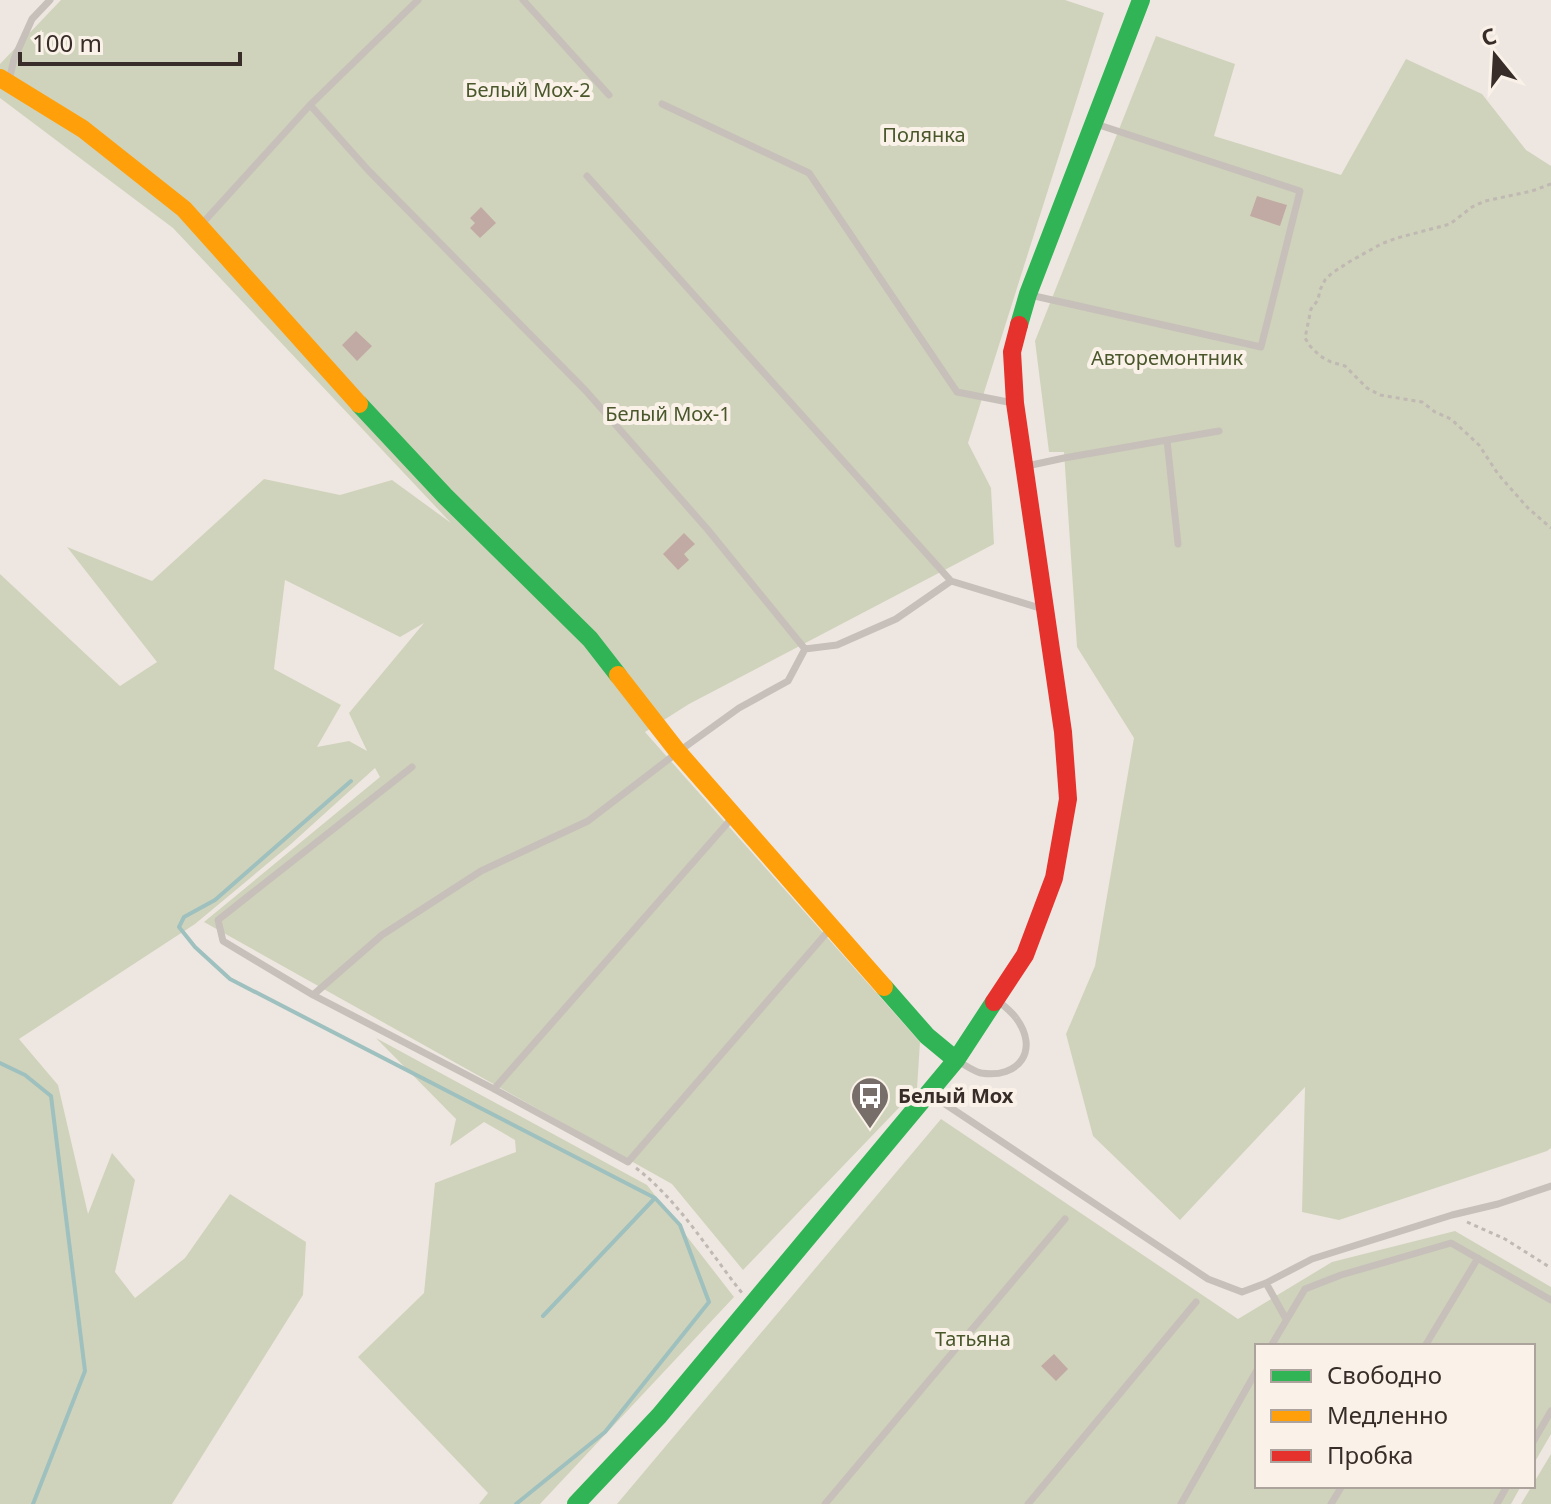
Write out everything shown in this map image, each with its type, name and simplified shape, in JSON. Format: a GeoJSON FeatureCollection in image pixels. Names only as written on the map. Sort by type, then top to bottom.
{"type":"FeatureCollection","features":[{"type":"Feature","properties":{"kind":"street"},"geometry":{"type":"LineString","coordinates":[[583,1502],[659,1416],[956,1060],[1025,955],[1054,878],[1068,799],[1063,732],[1015,403],[1012,352],[1028,294],[1141,0]]}},
{"type":"Feature","properties":{"kind":"street"},"geometry":{"type":"LineString","coordinates":[[4,81],[83,129],[184,209],[318,360],[445,496],[590,639],[678,752],[927,1036],[956,1060]]}},
{"type":"Feature","properties":{"kind":"lane"},"geometry":{"type":"LineString","coordinates":[[4,81],[32,19],[50,0]]}},
{"type":"Feature","properties":{"kind":"lane"},"geometry":{"type":"LineString","coordinates":[[200,227],[310,105],[418,0]]}},
{"type":"Feature","properties":{"kind":"lane"},"geometry":{"type":"LineString","coordinates":[[523,0],[609,95]]}},
{"type":"Feature","properties":{"kind":"lane"},"geometry":{"type":"LineString","coordinates":[[662,104],[809,173],[957,392],[1015,403]]}},
{"type":"Feature","properties":{"kind":"lane"},"geometry":{"type":"LineString","coordinates":[[310,105],[368,170],[586,391],[708,530],[805,649]]}},
{"type":"Feature","properties":{"kind":"lane"},"geometry":{"type":"LineString","coordinates":[[1028,294],[1261,347],[1300,191],[1093,123]]}},
{"type":"Feature","properties":{"kind":"lane"},"geometry":{"type":"LineString","coordinates":[[587,176],[951,581],[1045,609]]}},
{"type":"Feature","properties":{"kind":"lane"},"geometry":{"type":"LineString","coordinates":[[1024,467],[1219,431]]}},
{"type":"Feature","properties":{"kind":"lane"},"geometry":{"type":"LineString","coordinates":[[1167,440],[1178,544]]}},
{"type":"Feature","properties":{"kind":"lane"},"geometry":{"type":"LineString","coordinates":[[805,649],[837,645],[896,619],[951,581]]}},
{"type":"Feature","properties":{"kind":"lane"},"geometry":{"type":"LineString","coordinates":[[313,995],[382,935],[481,871],[588,821],[739,708],[788,681],[805,649]]}},
{"type":"Feature","properties":{"kind":"lane"},"geometry":{"type":"LineString","coordinates":[[412,767],[218,920],[223,941],[313,995],[628,1162],[831,927]]}},
{"type":"Feature","properties":{"kind":"lane"},"geometry":{"type":"LineString","coordinates":[[494,1089],[734,816]]}},
{"type":"Feature","properties":{"kind":"lane"},"geometry":{"type":"LineString","coordinates":[[956,1060],[979,1072],[996,1073],[1013,1069],[1023,1062],[1027,1048],[1024,1031],[1016,1017],[997,1000]]}},
{"type":"Feature","properties":{"kind":"lane"},"geometry":{"type":"LineString","coordinates":[[928,1093],[1208,1279],[1242,1292],[1312,1259],[1551,1186]]}},
{"type":"Feature","properties":{"kind":"lane"},"geometry":{"type":"LineString","coordinates":[[825,1504],[1065,1219]]}},
{"type":"Feature","properties":{"kind":"lane"},"geometry":{"type":"LineString","coordinates":[[1272,1344],[1305,1289],[1341,1275],[1451,1243],[1551,1300]]}},
{"type":"Feature","properties":{"kind":"lane"},"geometry":{"type":"LineString","coordinates":[[1426,1344],[1478,1258]]}},
{"type":"Feature","properties":{"kind":"lane"},"geometry":{"type":"LineString","coordinates":[[1266,1283],[1286,1319]]}},
{"type":"Feature","properties":{"kind":"lane"},"geometry":{"type":"LineString","coordinates":[[1028,1504],[1196,1302]]}},
{"type":"Feature","properties":{"kind":"lane"},"geometry":{"type":"LineString","coordinates":[[1181,1504],[1255,1374]]}},
{"type":"Feature","properties":{"kind":"lane"},"geometry":{"type":"LineString","coordinates":[[1535,1439],[1551,1411]]}},
{"type":"Feature","properties":{"kind":"path"},"geometry":{"type":"LineString","coordinates":[[1551,184],[1485,201],[1450,224],[1381,244],[1349,262],[1325,280],[1311,309],[1305,338],[1320,356],[1345,366],[1367,388],[1380,395],[1422,402],[1451,419],[1479,445],[1498,474],[1528,508],[1551,528]]}},
{"type":"Feature","properties":{"kind":"path"},"geometry":{"type":"LineString","coordinates":[[628,1162],[654,1182],[694,1228],[751,1305]]}},
{"type":"Feature","properties":{"kind":"path"},"geometry":{"type":"LineString","coordinates":[[1452,1215],[1505,1239],[1551,1268]]}},
{"type":"Feature","properties":{"kind":"green space","name":"Белый Мох-1"},"geometry":{"type":"Polygon","coordinates":[[[61,0],[1065,0],[1104,13],[968,443],[991,488],[994,544],[689,704],[645,732],[920,1042],[917,1089],[743,1270],[672,1184],[204,922],[380,777],[375,768],[291,844],[195,924],[19,1039],[58,1085],[88,1214],[112,1153],[135,1180],[115,1272],[135,1298],[185,1258],[230,1194],[306,1242],[303,1295],[172,1504],[0,1504],[0,574],[120,686],[157,662],[67,547],[152,581],[264,479],[340,495],[392,480],[451,523],[173,228],[0,98],[0,64],[61,0]],[[285,580],[274,669],[341,705],[317,747],[349,741],[367,751],[349,713],[424,623],[400,637],[285,580]]]}},
{"type":"Feature","properties":{"kind":"green space","name":"Авторемонтник"},"geometry":{"type":"Polygon","coordinates":[[[1156,36],[1235,64],[1214,136],[1341,175],[1406,59],[1482,94],[1526,150],[1551,166],[1551,1148],[1339,1220],[1302,1212],[1305,1087],[1180,1220],[1093,1136],[1066,1034],[1095,966],[1134,738],[1077,647],[1064,452],[1049,452],[1035,341],[1156,36]]]}},
{"type":"Feature","properties":{"kind":"green space"},"geometry":{"type":"Polygon","coordinates":[[[376,1038],[647,1185],[734,1297],[540,1504],[479,1504],[488,1493],[358,1357],[424,1293],[435,1183],[516,1152],[515,1140],[484,1122],[450,1146],[456,1119],[376,1038]]]}},
{"type":"Feature","properties":{"kind":"green space","name":"Татьяна"},"geometry":{"type":"Polygon","coordinates":[[[941,1119],[1238,1319],[1332,1262],[1455,1231],[1551,1287],[1551,1434],[1535,1462],[1535,1344],[1255,1344],[1255,1488],[1520,1488],[1511,1504],[617,1504],[941,1119]]]}},
{"type":"Feature","properties":{"kind":"green space"},"geometry":{"type":"Polygon","coordinates":[[[1551,1454],[1551,1504],[1521,1504],[1531,1488],[1535,1488],[1535,1481],[1551,1454]]]}},
{"type":"Feature","properties":{"kind":"building"},"geometry":{"type":"Polygon","coordinates":[[[1257,196],[1287,205],[1280,226],[1250,216],[1257,196]]]}},
{"type":"Feature","properties":{"kind":"building"},"geometry":{"type":"Polygon","coordinates":[[[481,207],[496,223],[480,238],[470,228],[475,223],[470,218],[481,207]]]}},
{"type":"Feature","properties":{"kind":"building"},"geometry":{"type":"Polygon","coordinates":[[[356,331],[372,346],[357,361],[342,345],[356,331]]]}},
{"type":"Feature","properties":{"kind":"building"},"geometry":{"type":"Polygon","coordinates":[[[684,533],[695,544],[684,554],[689,560],[678,570],[663,554],[684,533]]]}},
{"type":"Feature","properties":{"kind":"building"},"geometry":{"type":"Polygon","coordinates":[[[1054,1354],[1068,1369],[1056,1381],[1041,1366],[1054,1354]]]}},
{"type":"Feature","properties":{"kind":"waterway"},"geometry":{"type":"LineString","coordinates":[[351,781],[215,900],[184,917],[179,927],[195,947],[230,979],[655,1198],[680,1225],[709,1302],[605,1432],[516,1504]]}},
{"type":"Feature","properties":{"kind":"waterway"},"geometry":{"type":"LineString","coordinates":[[0,1063],[25,1075],[51,1096],[85,1371],[33,1504]]}},
{"type":"Feature","properties":{"kind":"waterway"},"geometry":{"type":"LineString","coordinates":[[543,1316],[654,1199]]}},
{"type":"Feature","properties":{"kind":"traffic: fast"},"geometry":{"type":"LineString","coordinates":[[1019,325],[1028,294],[1141,0]]}},
{"type":"Feature","properties":{"kind":"traffic: fast"},"geometry":{"type":"LineString","coordinates":[[359,404],[445,496],[590,639],[618,675]]}},
{"type":"Feature","properties":{"kind":"traffic: fast"},"geometry":{"type":"LineString","coordinates":[[884,987],[927,1036],[956,1060]]}},
{"type":"Feature","properties":{"kind":"traffic: fast"},"geometry":{"type":"LineString","coordinates":[[576,1504],[659,1416],[956,1060],[994,1002]]}},
{"type":"Feature","properties":{"kind":"traffic: slow"},"geometry":{"type":"LineString","coordinates":[[0,78],[83,129],[184,209],[359,404]]}},
{"type":"Feature","properties":{"kind":"traffic: slow"},"geometry":{"type":"LineString","coordinates":[[618,675],[678,752],[884,987]]}},
{"type":"Feature","properties":{"kind":"traffic: jam"},"geometry":{"type":"LineString","coordinates":[[994,1002],[1025,955],[1054,878],[1068,799],[1063,732],[1015,403],[1012,352],[1019,325]]}},
{"type":"Feature","properties":{"kind":"place","name":"Белый Мох"},"geometry":{"type":"Point","coordinates":[870,1130]}},
{"type":"Feature","properties":{"kind":"park label","name":"Белый Мох-2"},"geometry":{"type":"Point","coordinates":[528,90]}},
{"type":"Feature","properties":{"kind":"park label","name":"Полянка"},"geometry":{"type":"Point","coordinates":[924,135]}}]}
